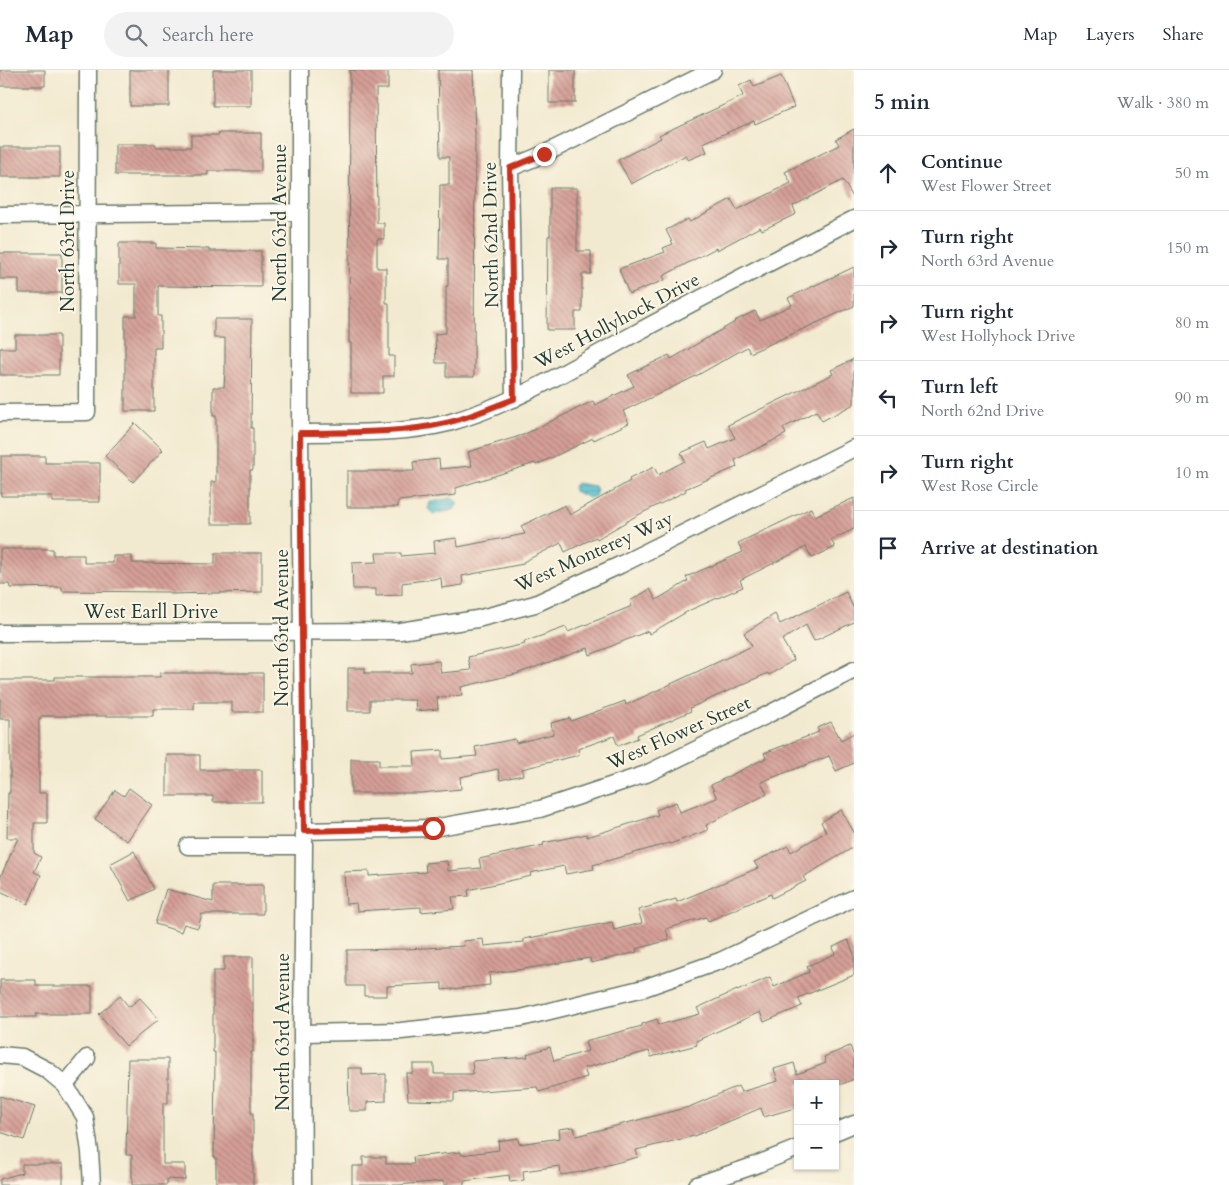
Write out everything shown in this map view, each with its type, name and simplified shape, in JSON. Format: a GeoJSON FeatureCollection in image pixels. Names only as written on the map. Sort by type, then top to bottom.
{"type":"FeatureCollection","features":[{"type":"Feature","properties":{"kind":"street","name":"North 63rd Drive"},"geometry":{"type":"LineString","coordinates":[[0,413],[87,412],[88,70]]}},
{"type":"Feature","properties":{"kind":"street","name":"North 63rd Avenue"},"geometry":{"type":"LineString","coordinates":[[300,70],[300,433],[304,838],[303,1185]]}},
{"type":"Feature","properties":{"kind":"street","name":"North 62nd Drive"},"geometry":{"type":"LineString","coordinates":[[511,70],[510,168],[514,399]]}},
{"type":"Feature","properties":{"kind":"street"},"geometry":{"type":"LineString","coordinates":[[510,168],[544,154],[713,70]]}},
{"type":"Feature","properties":{"kind":"street"},"geometry":{"type":"LineString","coordinates":[[0,214],[300,212]]}},
{"type":"Feature","properties":{"kind":"street","name":"West Hollyhock Drive"},"geometry":{"type":"LineString","coordinates":[[300,433],[369,432],[446,423],[514,399],[691,303],[854,219]]}},
{"type":"Feature","properties":{"kind":"street","name":"West Monterey Way"},"geometry":{"type":"LineString","coordinates":[[302,631],[400,631],[477,618],[535,604],[620,565],[854,448]]}},
{"type":"Feature","properties":{"kind":"street","name":"West Earll Drive"},"geometry":{"type":"LineString","coordinates":[[0,633],[302,631]]}},
{"type":"Feature","properties":{"kind":"street","name":"West Flower Street"},"geometry":{"type":"LineString","coordinates":[[188,846],[433,828],[540,809],[646,774],[854,670]]}},
{"type":"Feature","properties":{"kind":"street"},"geometry":{"type":"LineString","coordinates":[[302,1033],[401,1031],[530,1016],[644,988],[720,961],[854,898]]}},
{"type":"Feature","properties":{"kind":"street"},"geometry":{"type":"LineString","coordinates":[[0,1055],[22,1057],[47,1070],[65,1085],[84,1117],[90,1152],[92,1185]]}},
{"type":"Feature","properties":{"kind":"street"},"geometry":{"type":"LineString","coordinates":[[65,1085],[87,1058]]}},
{"type":"Feature","properties":{"kind":"street"},"geometry":{"type":"LineString","coordinates":[[839,1130],[854,1124]]}},
{"type":"Feature","properties":{"kind":"street"},"geometry":{"type":"LineString","coordinates":[[697,1185],[794,1150]]}},
{"type":"Feature","properties":{"kind":"water"},"geometry":{"type":"Polygon","coordinates":[[[577,483],[595,486],[597,490],[595,496],[589,498],[574,491],[573,486],[577,483]]]}},
{"type":"Feature","properties":{"kind":"water"},"geometry":{"type":"Polygon","coordinates":[[[452,498],[458,503],[454,510],[433,514],[428,509],[430,502],[452,498]]]}},
{"type":"Feature","properties":{"kind":"building"},"geometry":{"type":"Polygon","coordinates":[[[0,70],[45,70],[45,86],[0,86],[0,70]]]}},
{"type":"Feature","properties":{"kind":"building"},"geometry":{"type":"Polygon","coordinates":[[[130,70],[169,70],[169,106],[130,106],[130,70]]]}},
{"type":"Feature","properties":{"kind":"building"},"geometry":{"type":"Polygon","coordinates":[[[213,70],[251,70],[251,106],[213,106],[213,70]]]}},
{"type":"Feature","properties":{"kind":"building"},"geometry":{"type":"Polygon","coordinates":[[[350,70],[388,70],[388,89],[376,89],[377,223],[384,223],[384,239],[377,239],[377,268],[386,268],[386,303],[389,303],[389,356],[394,356],[394,376],[383,376],[383,393],[351,393],[351,343],[349,343],[350,70]]]}},
{"type":"Feature","properties":{"kind":"building"},"geometry":{"type":"Polygon","coordinates":[[[438,70],[473,70],[475,135],[474,377],[446,377],[446,363],[436,363],[435,334],[446,333],[446,286],[448,286],[448,259],[439,259],[440,185],[449,185],[449,157],[440,157],[438,70]]]}},
{"type":"Feature","properties":{"kind":"building"},"geometry":{"type":"Polygon","coordinates":[[[549,70],[575,70],[575,103],[549,103],[549,70]]]}},
{"type":"Feature","properties":{"kind":"building"},"geometry":{"type":"Polygon","coordinates":[[[781,76],[794,107],[755,124],[754,121],[703,143],[707,152],[688,160],[686,155],[631,184],[618,160],[661,138],[659,135],[743,96],[739,86],[751,80],[754,87],[781,76]]]}},
{"type":"Feature","properties":{"kind":"building"},"geometry":{"type":"Polygon","coordinates":[[[854,129],[854,199],[843,180],[793,206],[796,214],[762,230],[760,227],[717,250],[716,248],[663,276],[665,280],[629,294],[619,269],[665,252],[663,248],[673,244],[666,230],[688,219],[690,222],[731,199],[737,210],[791,183],[785,172],[839,145],[836,139],[854,129]]]}},
{"type":"Feature","properties":{"kind":"building"},"geometry":{"type":"Polygon","coordinates":[[[219,133],[261,133],[261,171],[208,171],[208,175],[115,175],[115,144],[156,144],[156,147],[191,147],[191,135],[219,135],[219,133]]]}},
{"type":"Feature","properties":{"kind":"building"},"geometry":{"type":"Polygon","coordinates":[[[0,147],[60,147],[60,177],[0,177],[0,147]]]}},
{"type":"Feature","properties":{"kind":"building"},"geometry":{"type":"Polygon","coordinates":[[[550,188],[577,188],[577,251],[591,251],[591,274],[582,274],[582,312],[575,312],[575,330],[547,330],[550,188]]]}},
{"type":"Feature","properties":{"kind":"building"},"geometry":{"type":"Polygon","coordinates":[[[119,243],[156,243],[156,248],[209,249],[209,251],[261,251],[261,287],[158,286],[158,316],[161,316],[161,348],[154,348],[154,411],[125,411],[125,316],[136,316],[136,284],[119,284],[119,243]]]}},
{"type":"Feature","properties":{"kind":"building"},"geometry":{"type":"Polygon","coordinates":[[[0,253],[62,253],[62,293],[19,293],[19,279],[0,279],[0,253]]]}},
{"type":"Feature","properties":{"kind":"building"},"geometry":{"type":"Polygon","coordinates":[[[854,267],[854,306],[750,353],[747,347],[696,376],[623,411],[629,423],[594,440],[593,438],[536,465],[535,463],[456,488],[456,495],[398,501],[398,507],[347,507],[347,471],[414,471],[413,462],[439,459],[440,469],[472,466],[468,452],[523,435],[593,401],[595,405],[634,386],[628,375],[669,355],[671,359],[734,321],[755,311],[760,320],[792,305],[788,298],[854,267]]]}},
{"type":"Feature","properties":{"kind":"building"},"geometry":{"type":"Polygon","coordinates":[[[214,319],[252,319],[251,428],[253,428],[253,470],[250,470],[250,524],[211,524],[211,482],[216,482],[216,416],[213,416],[213,387],[224,387],[225,372],[225,338],[214,338],[214,319]]]}},
{"type":"Feature","properties":{"kind":"building"},"geometry":{"type":"Polygon","coordinates":[[[15,335],[59,335],[59,375],[0,375],[0,348],[15,348],[15,335]]]}},
{"type":"Feature","properties":{"kind":"building"},"geometry":{"type":"Polygon","coordinates":[[[854,359],[854,404],[822,421],[816,411],[783,428],[786,434],[735,460],[737,467],[685,489],[686,491],[636,516],[597,539],[596,537],[565,552],[561,543],[523,562],[523,564],[462,576],[463,585],[442,588],[441,578],[402,583],[402,595],[376,596],[376,589],[353,589],[352,563],[377,562],[376,553],[401,553],[401,556],[435,553],[434,541],[457,538],[458,547],[525,534],[521,526],[565,505],[570,515],[630,481],[629,479],[654,467],[658,475],[685,461],[681,453],[706,442],[709,449],[735,438],[728,425],[833,374],[831,370],[854,359]]]}},
{"type":"Feature","properties":{"kind":"building"},"geometry":{"type":"Polygon","coordinates":[[[135,423],[163,450],[133,482],[105,456],[135,423]]]}},
{"type":"Feature","properties":{"kind":"building"},"geometry":{"type":"Polygon","coordinates":[[[1,456],[45,456],[45,463],[100,463],[100,502],[52,502],[52,496],[1,496],[1,456]]]}},
{"type":"Feature","properties":{"kind":"building"},"geometry":{"type":"Polygon","coordinates":[[[854,498],[854,529],[831,540],[835,547],[812,558],[806,547],[740,580],[743,587],[690,610],[649,634],[648,631],[590,655],[588,648],[516,674],[461,687],[462,695],[437,698],[438,709],[416,711],[415,700],[370,700],[370,711],[348,711],[348,668],[365,668],[365,673],[412,673],[411,664],[439,661],[441,673],[471,670],[468,657],[525,644],[524,642],[566,627],[568,632],[632,606],[630,601],[650,589],[656,600],[688,581],[686,577],[743,552],[738,543],[811,508],[815,516],[854,498]]]}},
{"type":"Feature","properties":{"kind":"building"},"geometry":{"type":"Polygon","coordinates":[[[0,549],[53,549],[53,555],[84,555],[84,563],[113,563],[113,556],[132,556],[132,563],[215,564],[215,553],[262,553],[262,592],[169,594],[169,592],[62,591],[62,587],[10,588],[9,584],[0,584],[0,549]]]}},
{"type":"Feature","properties":{"kind":"building"},"geometry":{"type":"Polygon","coordinates":[[[846,592],[854,609],[854,622],[814,641],[806,625],[782,640],[794,660],[769,675],[768,673],[690,708],[691,711],[637,735],[638,738],[618,746],[614,736],[578,749],[579,755],[522,769],[523,775],[500,780],[498,769],[460,777],[461,789],[421,793],[351,793],[351,759],[379,759],[379,766],[415,766],[414,752],[442,750],[442,759],[477,756],[475,747],[515,739],[516,743],[553,734],[551,723],[570,718],[571,721],[625,701],[626,705],[752,646],[744,633],[775,614],[780,624],[846,592]]]}},
{"type":"Feature","properties":{"kind":"building"},"geometry":{"type":"Polygon","coordinates":[[[160,673],[263,673],[263,712],[232,712],[232,702],[194,702],[194,709],[153,709],[153,716],[41,716],[41,719],[39,719],[39,793],[47,793],[47,823],[34,823],[34,853],[41,857],[34,872],[41,875],[28,904],[0,891],[0,878],[18,838],[7,838],[8,793],[10,793],[10,719],[0,719],[0,680],[55,680],[55,677],[160,677],[160,673]]]}},
{"type":"Feature","properties":{"kind":"building"},"geometry":{"type":"Polygon","coordinates":[[[831,722],[841,740],[854,733],[854,763],[836,771],[829,756],[761,782],[767,794],[706,825],[708,830],[670,844],[593,865],[594,869],[566,874],[564,866],[530,873],[531,876],[468,890],[469,896],[452,897],[454,909],[421,912],[421,907],[357,911],[356,903],[346,904],[344,872],[369,871],[369,876],[426,872],[425,863],[447,861],[448,871],[481,868],[479,859],[587,834],[587,837],[658,815],[656,810],[676,802],[680,812],[717,798],[711,785],[766,758],[764,753],[819,732],[817,728],[831,722]]]}},
{"type":"Feature","properties":{"kind":"building"},"geometry":{"type":"Polygon","coordinates":[[[167,755],[200,755],[200,770],[262,770],[262,802],[213,802],[213,796],[167,796],[167,755]]]}},
{"type":"Feature","properties":{"kind":"building"},"geometry":{"type":"Polygon","coordinates":[[[129,788],[152,805],[127,841],[95,819],[115,790],[124,796],[129,788]]]}},
{"type":"Feature","properties":{"kind":"building"},"geometry":{"type":"Polygon","coordinates":[[[841,810],[854,832],[854,847],[803,877],[806,881],[772,898],[771,894],[708,921],[706,917],[666,929],[669,940],[636,949],[637,952],[591,963],[590,958],[489,973],[490,985],[442,990],[442,983],[387,986],[387,996],[364,996],[364,986],[347,986],[347,950],[464,946],[463,941],[483,939],[484,946],[524,942],[524,939],[612,922],[614,930],[642,923],[638,910],[676,899],[677,902],[758,868],[754,862],[788,846],[791,852],[826,832],[821,822],[841,810]]]}},
{"type":"Feature","properties":{"kind":"building"},"geometry":{"type":"Polygon","coordinates":[[[134,851],[154,889],[130,901],[110,864],[134,851]]]}},
{"type":"Feature","properties":{"kind":"building"},"geometry":{"type":"Polygon","coordinates":[[[213,885],[263,885],[263,914],[202,914],[198,928],[184,924],[181,932],[155,924],[166,889],[213,902],[213,885]]]}},
{"type":"Feature","properties":{"kind":"building"},"geometry":{"type":"Polygon","coordinates":[[[848,940],[854,954],[854,975],[798,998],[802,1006],[764,1022],[760,1012],[696,1041],[697,1045],[651,1057],[649,1051],[584,1068],[587,1077],[539,1092],[537,1087],[454,1093],[454,1101],[408,1100],[406,1073],[413,1073],[413,1064],[434,1064],[434,1074],[473,1074],[472,1061],[528,1057],[527,1054],[550,1047],[554,1061],[588,1051],[585,1041],[642,1026],[642,1024],[657,1019],[659,1025],[700,1014],[697,1008],[770,977],[774,987],[809,972],[807,966],[835,954],[833,947],[848,940]]]}},
{"type":"Feature","properties":{"kind":"building"},"geometry":{"type":"Polygon","coordinates":[[[224,957],[253,957],[251,1113],[253,1113],[253,1185],[216,1185],[216,1157],[214,1157],[215,1052],[213,1052],[213,971],[224,971],[224,957]]]}},
{"type":"Feature","properties":{"kind":"building"},"geometry":{"type":"Polygon","coordinates":[[[0,980],[36,980],[36,986],[92,986],[92,1014],[36,1014],[36,1017],[0,1017],[0,980]]]}},
{"type":"Feature","properties":{"kind":"building"},"geometry":{"type":"Polygon","coordinates":[[[120,996],[129,1007],[140,998],[159,1019],[126,1046],[99,1014],[120,996]]]}},
{"type":"Feature","properties":{"kind":"building"},"geometry":{"type":"Polygon","coordinates":[[[850,1046],[854,1056],[854,1079],[842,1084],[839,1084],[839,1080],[794,1080],[794,1108],[764,1117],[761,1108],[694,1136],[636,1150],[638,1157],[581,1172],[561,1175],[560,1166],[523,1171],[524,1180],[510,1182],[509,1175],[464,1181],[464,1185],[444,1185],[444,1181],[398,1185],[352,1185],[352,1166],[363,1166],[363,1157],[386,1157],[386,1164],[414,1164],[413,1157],[461,1152],[461,1155],[499,1150],[498,1141],[518,1138],[519,1144],[560,1138],[559,1129],[574,1127],[576,1136],[689,1107],[738,1086],[741,1092],[778,1081],[774,1069],[794,1063],[797,1074],[826,1063],[824,1057],[850,1046]]]}},
{"type":"Feature","properties":{"kind":"building"},"geometry":{"type":"Polygon","coordinates":[[[128,1059],[168,1059],[168,1103],[163,1103],[163,1164],[185,1164],[185,1180],[167,1179],[167,1185],[132,1185],[132,1155],[126,1155],[128,1059]]]}},
{"type":"Feature","properties":{"kind":"building"},"geometry":{"type":"Polygon","coordinates":[[[348,1068],[362,1068],[362,1075],[386,1074],[386,1101],[367,1102],[367,1111],[349,1111],[348,1068]]]}},
{"type":"Feature","properties":{"kind":"building"},"geometry":{"type":"Polygon","coordinates":[[[0,1096],[35,1107],[24,1140],[0,1132],[0,1096]]]}},
{"type":"Feature","properties":{"kind":"building"},"geometry":{"type":"Polygon","coordinates":[[[22,1164],[63,1164],[63,1185],[0,1185],[0,1179],[22,1173],[22,1164]]]}},
{"type":"Feature","properties":{"kind":"route"},"geometry":{"type":"LineString","coordinates":[[433,828],[304,831],[300,433],[406,430],[446,423],[514,399],[510,168],[544,154]]}}]}
